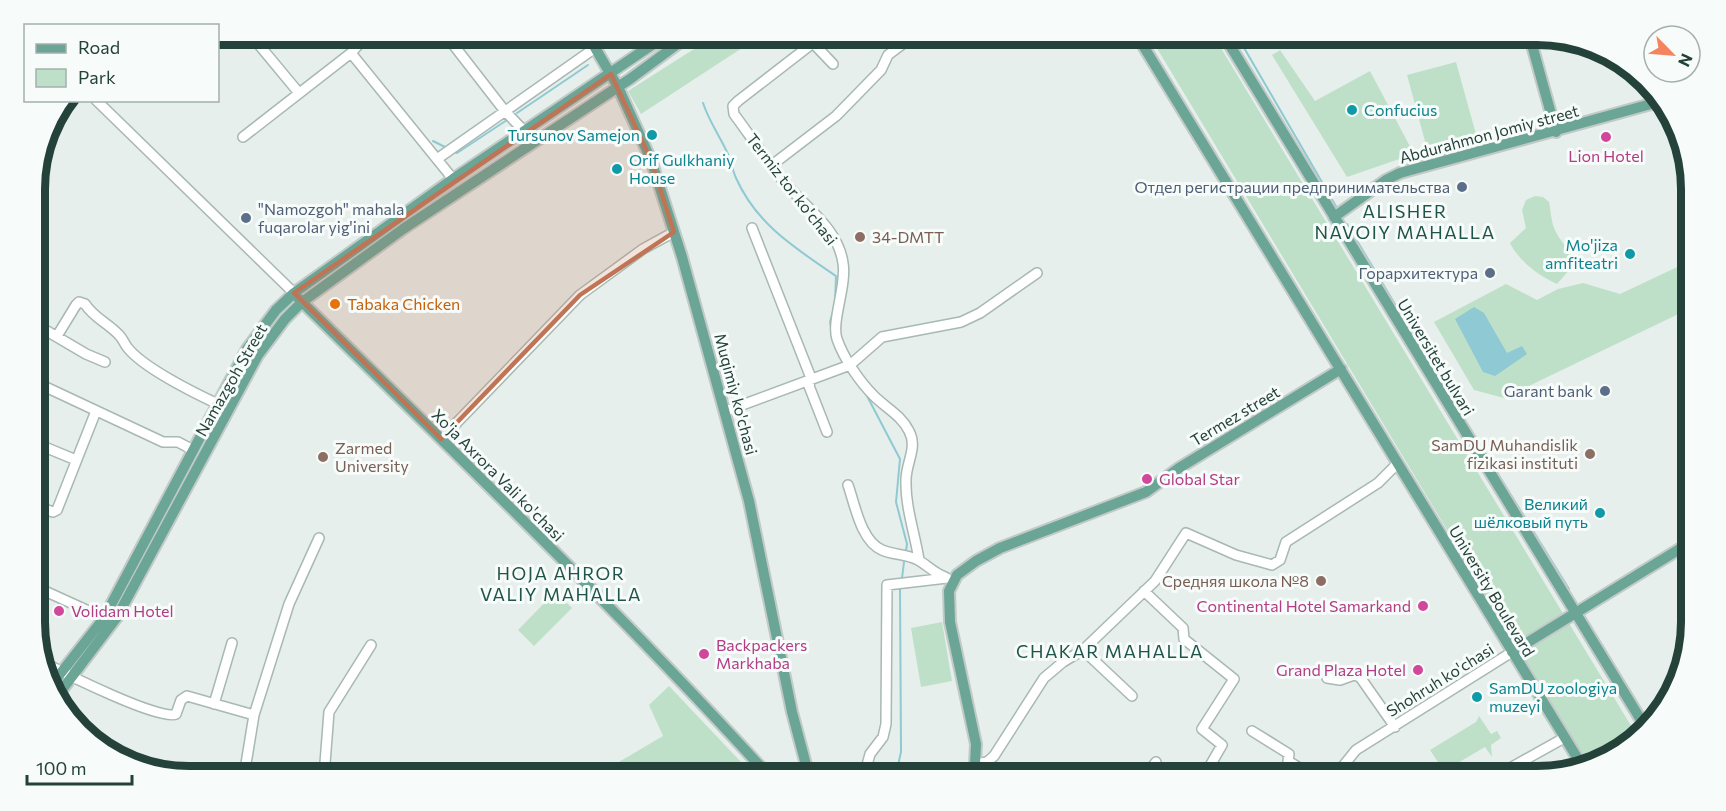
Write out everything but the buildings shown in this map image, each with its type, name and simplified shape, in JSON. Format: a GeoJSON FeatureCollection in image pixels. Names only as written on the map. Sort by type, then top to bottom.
{"type":"FeatureCollection","features":[{"type":"Feature","properties":{"kind":"main road","name":"Muqimiy ko'chasi"},"geometry":{"type":"LineString","coordinates":[[593,45],[618,87],[651,160],[674,232],[726,411],[749,501],[792,712],[806,766]]}},
{"type":"Feature","properties":{"kind":"main road","name":"Namazgoh Street"},"geometry":{"type":"LineString","coordinates":[[57,678],[104,618],[247,349],[276,310],[294,293],[453,179],[652,45]]}},
{"type":"Feature","properties":{"kind":"main road","name":"Namazgoh Street"},"geometry":{"type":"LineString","coordinates":[[62,690],[117,617],[258,355],[285,319],[302,302],[404,229],[618,87],[676,45]]}},
{"type":"Feature","properties":{"kind":"main road"},"geometry":{"type":"LineString","coordinates":[[1143,45],[1397,464]]}},
{"type":"Feature","properties":{"kind":"main road","name":"Universitet bulvari"},"geometry":{"type":"LineString","coordinates":[[1230,45],[1642,721]]}},
{"type":"Feature","properties":{"kind":"main road"},"geometry":{"type":"LineString","coordinates":[[1532,45],[1556,132]]}},
{"type":"Feature","properties":{"kind":"main road","name":"Abdurahmon Jomiy street"},"geometry":{"type":"LineString","coordinates":[[1334,217],[1386,180],[1400,173],[1653,104]]}},
{"type":"Feature","properties":{"kind":"main road","name":"Xo'ja Axrora Vali ko'chasi"},"geometry":{"type":"LineString","coordinates":[[294,293],[650,647],[760,766]]}},
{"type":"Feature","properties":{"kind":"main road","name":"Termez street"},"geometry":{"type":"LineString","coordinates":[[950,579],[968,565],[1000,548],[1146,492],[1183,465],[1341,369]]}},
{"type":"Feature","properties":{"kind":"main road","name":"University Boulevard"},"geometry":{"type":"LineString","coordinates":[[1397,464],[1578,760]]}},
{"type":"Feature","properties":{"kind":"main road","name":"Shohruh ko'chasi"},"geometry":{"type":"LineString","coordinates":[[1512,652],[1681,548]]}},
{"type":"Feature","properties":{"kind":"main road"},"geometry":{"type":"LineString","coordinates":[[950,579],[950,622],[976,744],[975,764]]}},
{"type":"Feature","properties":{"kind":"street"},"geometry":{"type":"LineString","coordinates":[[259,45],[299,93]]}},
{"type":"Feature","properties":{"kind":"street"},"geometry":{"type":"LineString","coordinates":[[243,137],[358,45]]}},
{"type":"Feature","properties":{"kind":"street"},"geometry":{"type":"LineString","coordinates":[[454,45],[525,132]]}},
{"type":"Feature","properties":{"kind":"street","name":"Termiz tor ko'chasi"},"geometry":{"type":"LineString","coordinates":[[810,45],[733,106],[734,114],[772,165],[819,218],[840,252],[844,271],[841,305],[835,331],[850,365],[875,397],[898,416],[911,434],[913,453],[906,477],[906,494],[919,560]]}},
{"type":"Feature","properties":{"kind":"street","name":"Termiz tor ko'chasi"},"geometry":{"type":"LineString","coordinates":[[815,45],[833,64]]}},
{"type":"Feature","properties":{"kind":"street"},"geometry":{"type":"LineString","coordinates":[[772,165],[836,116],[872,80],[888,55],[901,45]]}},
{"type":"Feature","properties":{"kind":"street"},"geometry":{"type":"LineString","coordinates":[[440,156],[509,114],[595,48]]}},
{"type":"Feature","properties":{"kind":"street"},"geometry":{"type":"LineString","coordinates":[[351,53],[440,156],[453,179]]}},
{"type":"Feature","properties":{"kind":"street"},"geometry":{"type":"LineString","coordinates":[[98,102],[294,293]]}},
{"type":"Feature","properties":{"kind":"street"},"geometry":{"type":"LineString","coordinates":[[752,228],[811,378],[809,386],[827,432]]}},
{"type":"Feature","properties":{"kind":"street"},"geometry":{"type":"LineString","coordinates":[[441,439],[580,295],[643,249],[674,232]]}},
{"type":"Feature","properties":{"kind":"street"},"geometry":{"type":"LineString","coordinates":[[726,411],[850,365],[882,337],[961,322],[980,313],[1037,273]]}},
{"type":"Feature","properties":{"kind":"street"},"geometry":{"type":"LineString","coordinates":[[57,336],[76,305],[79,302],[86,304],[92,315],[120,335],[127,347],[139,357],[188,390],[218,405]]}},
{"type":"Feature","properties":{"kind":"street"},"geometry":{"type":"LineString","coordinates":[[45,329],[105,362]]}},
{"type":"Feature","properties":{"kind":"street"},"geometry":{"type":"LineString","coordinates":[[45,387],[163,442],[178,442],[193,450]]}},
{"type":"Feature","properties":{"kind":"street"},"geometry":{"type":"LineString","coordinates":[[45,509],[53,512],[57,510],[96,411]]}},
{"type":"Feature","properties":{"kind":"street"},"geometry":{"type":"LineString","coordinates":[[45,447],[76,460]]}},
{"type":"Feature","properties":{"kind":"street"},"geometry":{"type":"LineString","coordinates":[[975,764],[994,756],[1044,678],[1063,662],[1083,650],[1155,581],[1186,533],[1260,564],[1272,565],[1280,560],[1286,542],[1378,483],[1397,464]]}},
{"type":"Feature","properties":{"kind":"street"},"geometry":{"type":"LineString","coordinates":[[848,485],[869,540],[880,550],[919,560],[929,570],[950,579]]}},
{"type":"Feature","properties":{"kind":"street"},"geometry":{"type":"LineString","coordinates":[[246,766],[254,715],[289,604],[318,538]]}},
{"type":"Feature","properties":{"kind":"street"},"geometry":{"type":"LineString","coordinates":[[867,766],[870,754],[883,737],[886,724],[887,585],[950,579]]}},
{"type":"Feature","properties":{"kind":"street"},"geometry":{"type":"LineString","coordinates":[[45,590],[104,618]]}},
{"type":"Feature","properties":{"kind":"street"},"geometry":{"type":"LineString","coordinates":[[1144,591],[1183,627],[1184,639],[1234,679],[1206,718],[1202,729],[1222,743],[1210,764],[1212,766]]}},
{"type":"Feature","properties":{"kind":"street"},"geometry":{"type":"LineString","coordinates":[[214,704],[232,643]]}},
{"type":"Feature","properties":{"kind":"street"},"geometry":{"type":"LineString","coordinates":[[325,766],[329,712],[371,645]]}},
{"type":"Feature","properties":{"kind":"street"},"geometry":{"type":"LineString","coordinates":[[1083,650],[1132,696]]}},
{"type":"Feature","properties":{"kind":"street","name":"Shohruh ko'chasi"},"geometry":{"type":"LineString","coordinates":[[1343,766],[1356,750],[1512,652]]}},
{"type":"Feature","properties":{"kind":"street"},"geometry":{"type":"LineString","coordinates":[[53,667],[140,708],[170,716],[176,714],[181,700],[187,696],[254,715]]}},
{"type":"Feature","properties":{"kind":"street"},"geometry":{"type":"LineString","coordinates":[[1327,678],[1340,680],[1354,675],[1360,677],[1395,727]]}},
{"type":"Feature","properties":{"kind":"street"},"geometry":{"type":"LineString","coordinates":[[1252,731],[1289,754],[1288,761],[1296,766]]}},
{"type":"Feature","properties":{"kind":"street"},"geometry":{"type":"LineString","coordinates":[[1514,766],[1564,738]]}},
{"type":"Feature","properties":{"kind":"street"},"geometry":{"type":"LineString","coordinates":[[1153,766],[1156,762]]}},
{"type":"Feature","properties":{"kind":"highlighted area"},"geometry":{"type":"Polygon","coordinates":[[[611,74],[651,160],[674,232],[580,295],[441,439],[294,293],[611,74]]]}},
{"type":"Feature","properties":{"kind":"green space"},"geometry":{"type":"Polygon","coordinates":[[[700,45],[747,45],[641,114],[628,91],[700,45]]]}},
{"type":"Feature","properties":{"kind":"green space"},"geometry":{"type":"Polygon","coordinates":[[[1155,45],[1219,45],[1633,729],[1609,747],[1584,758],[1155,45]]]}},
{"type":"Feature","properties":{"kind":"green space"},"geometry":{"type":"Polygon","coordinates":[[[1280,50],[1315,101],[1370,71],[1414,154],[1347,177],[1272,55],[1280,50]]]}},
{"type":"Feature","properties":{"kind":"green space"},"geometry":{"type":"Polygon","coordinates":[[[1456,62],[1479,145],[1429,156],[1407,75],[1456,62]]]}},
{"type":"Feature","properties":{"kind":"green space"},"geometry":{"type":"Polygon","coordinates":[[[1535,196],[1543,197],[1549,202],[1554,227],[1569,255],[1570,269],[1557,284],[1530,267],[1510,243],[1526,228],[1522,210],[1526,200],[1535,196]]]}},
{"type":"Feature","properties":{"kind":"green space"},"geometry":{"type":"Polygon","coordinates":[[[1681,265],[1681,313],[1504,398],[1474,390],[1434,322],[1506,284],[1537,300],[1558,289],[1583,283],[1620,294],[1681,265]]]}},
{"type":"Feature","properties":{"kind":"green space"},"geometry":{"type":"Polygon","coordinates":[[[555,592],[572,608],[534,646],[518,630],[555,592]]]}},
{"type":"Feature","properties":{"kind":"green space"},"geometry":{"type":"Polygon","coordinates":[[[942,622],[952,681],[921,687],[911,628],[942,622]]]}},
{"type":"Feature","properties":{"kind":"green space"},"geometry":{"type":"Polygon","coordinates":[[[669,686],[741,762],[740,766],[612,766],[663,736],[649,705],[669,686]]]}},
{"type":"Feature","properties":{"kind":"green space"},"geometry":{"type":"Polygon","coordinates":[[[1479,716],[1491,734],[1497,731],[1501,738],[1491,745],[1492,757],[1485,747],[1453,766],[1441,766],[1430,750],[1476,722],[1479,716]]]}},
{"type":"Feature","properties":{"kind":"water"},"geometry":{"type":"Polygon","coordinates":[[[1474,307],[1484,313],[1507,353],[1522,346],[1527,354],[1495,376],[1483,372],[1455,319],[1474,307]]]}},
{"type":"Feature","properties":{"kind":"waterway"},"geometry":{"type":"LineString","coordinates":[[1242,45],[1337,208]]}},
{"type":"Feature","properties":{"kind":"waterway"},"geometry":{"type":"LineString","coordinates":[[517,113],[588,65]]}},
{"type":"Feature","properties":{"kind":"waterway"},"geometry":{"type":"LineString","coordinates":[[703,103],[728,155],[736,178],[755,209],[778,234],[836,276],[835,303]]}},
{"type":"Feature","properties":{"kind":"waterway"},"geometry":{"type":"LineString","coordinates":[[452,151],[457,153],[507,120]]}},
{"type":"Feature","properties":{"kind":"waterway"},"geometry":{"type":"LineString","coordinates":[[433,141],[447,148]]}},
{"type":"Feature","properties":{"kind":"waterway"},"geometry":{"type":"LineString","coordinates":[[1347,224],[1463,418]]}},
{"type":"Feature","properties":{"kind":"waterway"},"geometry":{"type":"LineString","coordinates":[[833,337],[830,322],[834,308]]}},
{"type":"Feature","properties":{"kind":"waterway"},"geometry":{"type":"LineString","coordinates":[[866,394],[900,459],[896,502],[907,544],[906,551]]}},
{"type":"Feature","properties":{"kind":"waterway"},"geometry":{"type":"LineString","coordinates":[[1475,437],[1569,589]]}},
{"type":"Feature","properties":{"kind":"waterway"},"geometry":{"type":"LineString","coordinates":[[902,578],[904,562]]}},
{"type":"Feature","properties":{"kind":"waterway"},"geometry":{"type":"LineString","coordinates":[[898,766],[901,752],[900,588]]}},
{"type":"Feature","properties":{"kind":"place","name":"Confucius"},"geometry":{"type":"Point","coordinates":[1352,110]}},
{"type":"Feature","properties":{"kind":"place","name":"Tursunov Samejon"},"geometry":{"type":"Point","coordinates":[652,135]}},
{"type":"Feature","properties":{"kind":"place","name":"Lion Hotel"},"geometry":{"type":"Point","coordinates":[1606,137]}},
{"type":"Feature","properties":{"kind":"place","name":"Orif Gulkhaniy House"},"geometry":{"type":"Point","coordinates":[617,169]}},
{"type":"Feature","properties":{"kind":"place","name":"Отдел регистрации предпринимательства"},"geometry":{"type":"Point","coordinates":[1462,187]}},
{"type":"Feature","properties":{"kind":"place","name":"\"Namozgoh\" mahala fuqarolar yig'ini"},"geometry":{"type":"Point","coordinates":[246,218]}},
{"type":"Feature","properties":{"kind":"place","name":"34-DMTT"},"geometry":{"type":"Point","coordinates":[860,237]}},
{"type":"Feature","properties":{"kind":"place","name":"Mo'jiza amfiteatri"},"geometry":{"type":"Point","coordinates":[1630,254]}},
{"type":"Feature","properties":{"kind":"place","name":"Горархитектура"},"geometry":{"type":"Point","coordinates":[1490,273]}},
{"type":"Feature","properties":{"kind":"place","name":"Tabaka Chicken"},"geometry":{"type":"Point","coordinates":[335,304]}},
{"type":"Feature","properties":{"kind":"place","name":"Garant bank"},"geometry":{"type":"Point","coordinates":[1605,391]}},
{"type":"Feature","properties":{"kind":"place","name":"SamDU Muhandislik fizikasi instituti"},"geometry":{"type":"Point","coordinates":[1590,454]}},
{"type":"Feature","properties":{"kind":"place","name":"Zarmed University"},"geometry":{"type":"Point","coordinates":[323,457]}},
{"type":"Feature","properties":{"kind":"place","name":"Global Star"},"geometry":{"type":"Point","coordinates":[1147,479]}},
{"type":"Feature","properties":{"kind":"place","name":"Великий шёлковый путь"},"geometry":{"type":"Point","coordinates":[1600,513]}},
{"type":"Feature","properties":{"kind":"place","name":"Средняя школа №8"},"geometry":{"type":"Point","coordinates":[1321,581]}},
{"type":"Feature","properties":{"kind":"place","name":"Continental Hotel Samarkand"},"geometry":{"type":"Point","coordinates":[1423,606]}},
{"type":"Feature","properties":{"kind":"place","name":"Volidam Hotel"},"geometry":{"type":"Point","coordinates":[59,611]}},
{"type":"Feature","properties":{"kind":"place","name":"Backpackers Markhaba"},"geometry":{"type":"Point","coordinates":[704,654]}},
{"type":"Feature","properties":{"kind":"place","name":"Grand Plaza Hotel"},"geometry":{"type":"Point","coordinates":[1418,670]}},
{"type":"Feature","properties":{"kind":"place","name":"SamDU zoologiya muzeyi"},"geometry":{"type":"Point","coordinates":[1477,697]}},
{"type":"Feature","properties":{"kind":"district","name":"ALISHER NAVOIY MAHALLA"},"geometry":{"type":"Point","coordinates":[1405,222]}},
{"type":"Feature","properties":{"kind":"district","name":"HOJA AHROR VALIY MAHALLA"},"geometry":{"type":"Point","coordinates":[561,584]}},
{"type":"Feature","properties":{"kind":"district","name":"CHAKAR MAHALLA"},"geometry":{"type":"Point","coordinates":[1110,652]}}]}
